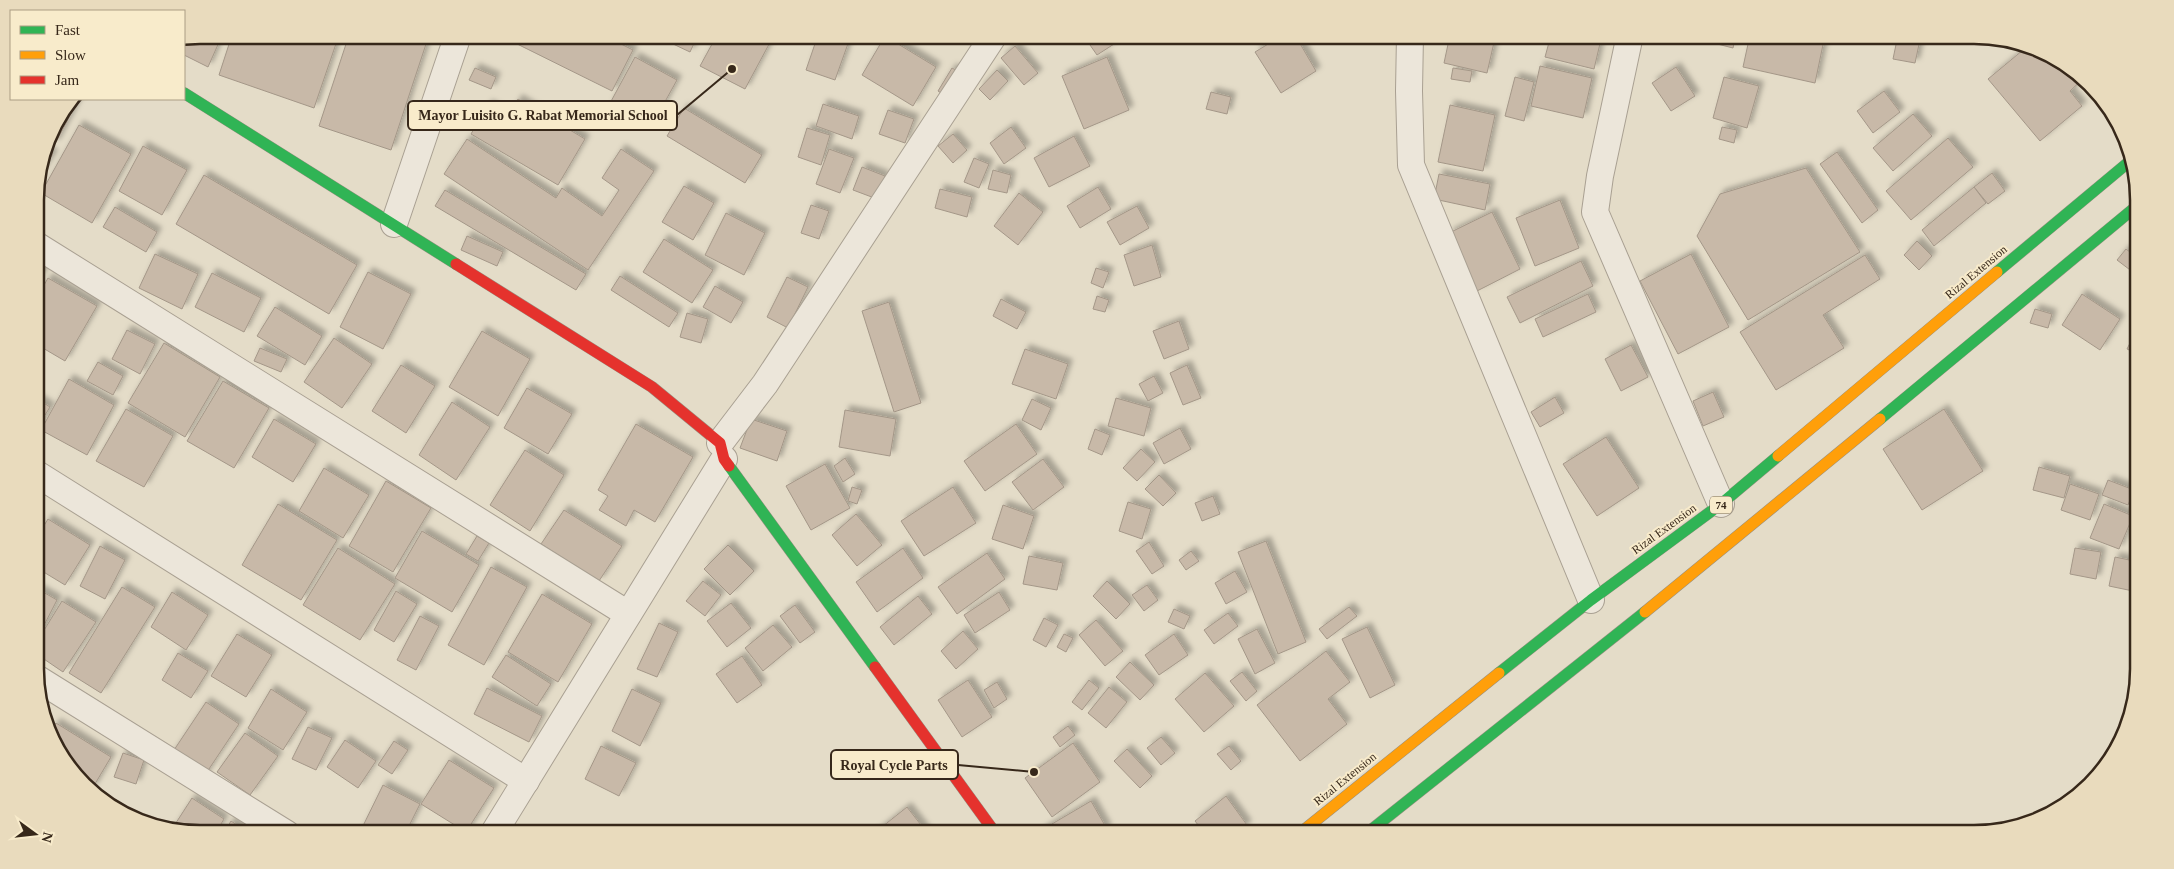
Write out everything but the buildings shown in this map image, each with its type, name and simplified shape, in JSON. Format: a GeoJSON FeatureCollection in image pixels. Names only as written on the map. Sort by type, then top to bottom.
{"type":"FeatureCollection","features":[{"type":"Feature","properties":{"kind":"main road"},"geometry":{"type":"LineString","coordinates":[[185,95],[652,387],[722,451],[990,825]]}},
{"type":"Feature","properties":{"kind":"main road","name":"Rizal Extension"},"geometry":{"type":"LineString","coordinates":[[1310,825],[1591,600],[1721,504],[2126,164]]}},
{"type":"Feature","properties":{"kind":"main road"},"geometry":{"type":"LineString","coordinates":[[1377,825],[1742,534],[2130,212]]}},
{"type":"Feature","properties":{"kind":"street"},"geometry":{"type":"LineString","coordinates":[[394,224],[455,44]]}},
{"type":"Feature","properties":{"kind":"street"},"geometry":{"type":"LineString","coordinates":[[499,825],[628,614],[722,451],[988,44]]}},
{"type":"Feature","properties":{"kind":"street"},"geometry":{"type":"LineString","coordinates":[[1410,44],[1411,164],[1591,600]]}},
{"type":"Feature","properties":{"kind":"street"},"geometry":{"type":"LineString","coordinates":[[1628,44],[1600,176],[1595,212],[1721,504]]}},
{"type":"Feature","properties":{"kind":"street"},"geometry":{"type":"LineString","coordinates":[[44,250],[628,614]]}},
{"type":"Feature","properties":{"kind":"street"},"geometry":{"type":"LineString","coordinates":[[44,478],[526,781]]}},
{"type":"Feature","properties":{"kind":"street"},"geometry":{"type":"LineString","coordinates":[[45,683],[273,825]]}},
{"type":"Feature","properties":{"kind":"traffic: fast"},"geometry":{"type":"LineString","coordinates":[[185,94],[456,264]]}},
{"type":"Feature","properties":{"kind":"traffic: fast"},"geometry":{"type":"LineString","coordinates":[[1997,272],[2126,164]]}},
{"type":"Feature","properties":{"kind":"traffic: fast"},"geometry":{"type":"LineString","coordinates":[[1880,419],[2130,212]]}},
{"type":"Feature","properties":{"kind":"traffic: fast"},"geometry":{"type":"LineString","coordinates":[[1499,673],[1591,600],[1721,504],[1778,456]]}},
{"type":"Feature","properties":{"kind":"traffic: fast"},"geometry":{"type":"LineString","coordinates":[[729,466],[875,667]]}},
{"type":"Feature","properties":{"kind":"traffic: fast"},"geometry":{"type":"LineString","coordinates":[[1377,825],[1645,612]]}},
{"type":"Feature","properties":{"kind":"traffic: slow"},"geometry":{"type":"LineString","coordinates":[[1778,456],[1997,272]]}},
{"type":"Feature","properties":{"kind":"traffic: slow"},"geometry":{"type":"LineString","coordinates":[[1645,612],[1880,419]]}},
{"type":"Feature","properties":{"kind":"traffic: slow"},"geometry":{"type":"LineString","coordinates":[[1310,825],[1499,673]]}},
{"type":"Feature","properties":{"kind":"traffic: jam"},"geometry":{"type":"LineString","coordinates":[[456,264],[652,387],[720,443],[724,459],[729,466]]}},
{"type":"Feature","properties":{"kind":"traffic: jam"},"geometry":{"type":"LineString","coordinates":[[875,667],[989,825]]}},
{"type":"Feature","properties":{"kind":"place","name":"Mayor Luisito G. Rabat Memorial School"},"geometry":{"type":"Point","coordinates":[732,69]}},
{"type":"Feature","properties":{"kind":"place","name":"Royal Cycle Parts"},"geometry":{"type":"Point","coordinates":[1034,772]}}]}
